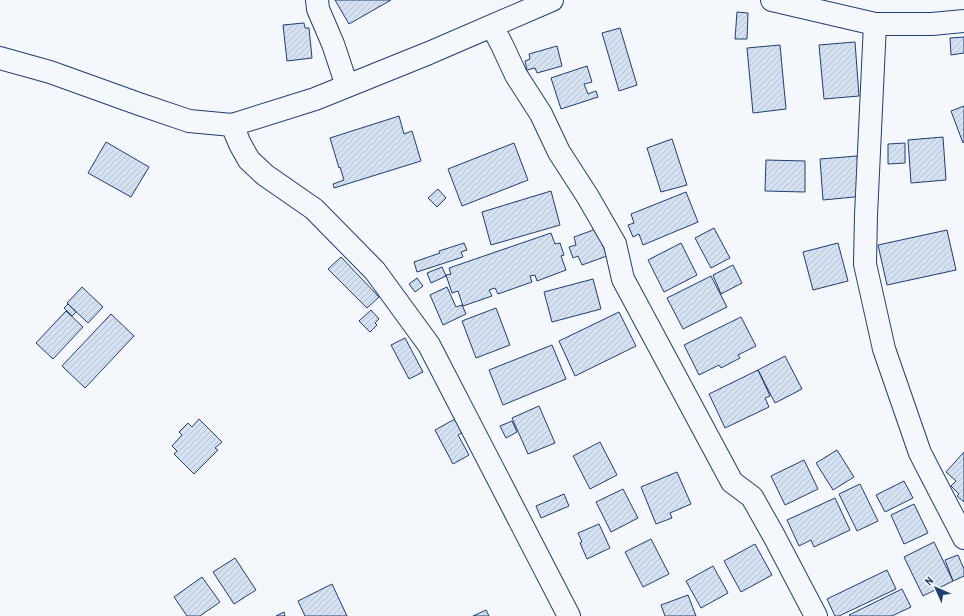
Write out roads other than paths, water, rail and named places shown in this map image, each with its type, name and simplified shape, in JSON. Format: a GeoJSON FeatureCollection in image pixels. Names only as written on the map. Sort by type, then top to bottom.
{"type":"FeatureCollection","features":[{"type":"Feature","properties":{"kind":"street"},"geometry":{"type":"LineString","coordinates":[[317,0],[318,9],[333,44],[347,86]]}},
{"type":"Feature","properties":{"kind":"street"},"geometry":{"type":"LineString","coordinates":[[772,0],[797,3],[875,24],[932,24],[964,21]]}},
{"type":"Feature","properties":{"kind":"street"},"geometry":{"type":"LineString","coordinates":[[0,58],[50,72],[189,121],[232,126],[315,99],[429,53],[543,2]]}},
{"type":"Feature","properties":{"kind":"street"},"geometry":{"type":"LineString","coordinates":[[875,24],[865,264],[884,349],[920,453],[964,538]]}},
{"type":"Feature","properties":{"kind":"street"},"geometry":{"type":"LineString","coordinates":[[492,26],[516,75],[541,114],[559,152],[588,197],[615,244],[623,279],[732,482],[752,497],[816,616]]}},
{"type":"Feature","properties":{"kind":"street"},"geometry":{"type":"LineString","coordinates":[[232,126],[249,160],[265,175],[314,209],[375,271],[429,344],[569,616]]}}]}
